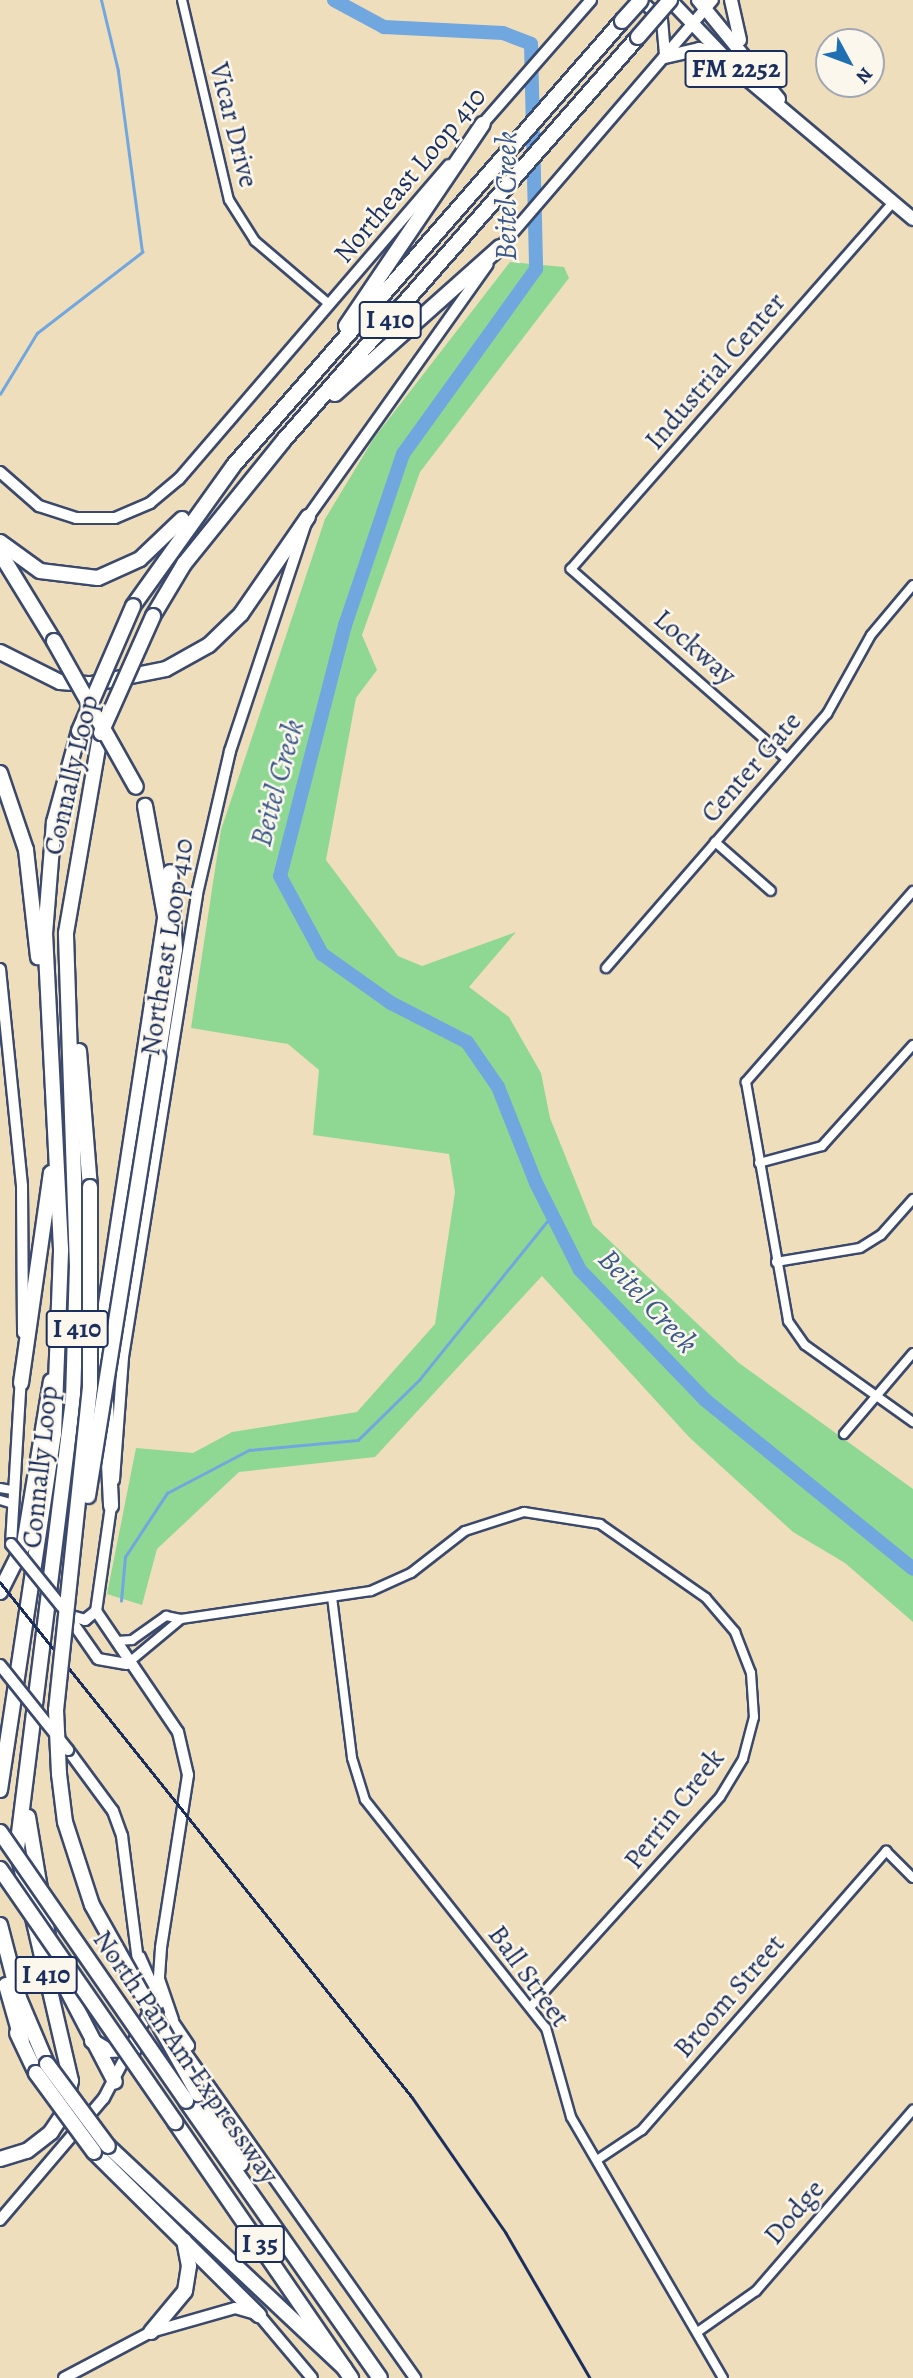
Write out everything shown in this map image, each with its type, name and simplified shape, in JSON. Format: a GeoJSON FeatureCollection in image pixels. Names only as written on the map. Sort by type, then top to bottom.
{"type":"FeatureCollection","features":[{"type":"Feature","properties":{"kind":"highway","name":"Connally Loop"},"geometry":{"type":"LineString","coordinates":[[58,1359],[56,1115],[46,1006],[48,872],[79,731],[133,606],[234,465],[641,0]]}},
{"type":"Feature","properties":{"kind":"highway","name":"Connally Loop"},"geometry":{"type":"LineString","coordinates":[[27,1756],[36,1679],[65,1494],[76,1339],[68,977],[73,869],[100,737],[153,616],[184,564],[284,440],[670,0]]}},
{"type":"Feature","properties":{"kind":"highway"},"geometry":{"type":"LineString","coordinates":[[304,388],[483,124]]}},
{"type":"Feature","properties":{"kind":"highway"},"geometry":{"type":"LineString","coordinates":[[284,440],[500,247]]}},
{"type":"Feature","properties":{"kind":"highway"},"geometry":{"type":"LineString","coordinates":[[0,542],[40,571],[75,579],[106,576],[140,559],[234,465]]}},
{"type":"Feature","properties":{"kind":"highway"},"geometry":{"type":"LineString","coordinates":[[0,652],[60,682],[91,684],[166,669],[209,645],[241,614],[308,517]]}},
{"type":"Feature","properties":{"kind":"highway"},"geometry":{"type":"LineString","coordinates":[[0,553],[136,787],[164,848],[176,910],[159,1058],[74,1566]]}},
{"type":"Feature","properties":{"kind":"highway"},"geometry":{"type":"LineString","coordinates":[[0,773],[26,850],[46,1006]]}},
{"type":"Feature","properties":{"kind":"highway"},"geometry":{"type":"LineString","coordinates":[[36,1679],[103,1340],[165,916],[145,806]]}},
{"type":"Feature","properties":{"kind":"highway"},"geometry":{"type":"LineString","coordinates":[[68,977],[90,1187],[90,1387],[74,1566],[56,1710],[65,1822],[102,1928],[192,2097]]}},
{"type":"Feature","properties":{"kind":"highway"},"geometry":{"type":"LineString","coordinates":[[21,1383],[41,1271],[56,1115]]}},
{"type":"Feature","properties":{"kind":"highway"},"geometry":{"type":"LineString","coordinates":[[103,1340],[111,1506]]}},
{"type":"Feature","properties":{"kind":"highway"},"geometry":{"type":"LineString","coordinates":[[0,1790],[51,1468],[58,1359]]}},
{"type":"Feature","properties":{"kind":"highway","name":"I 410"},"geometry":{"type":"LineString","coordinates":[[0,1592],[24,1544],[58,1359]]}},
{"type":"Feature","properties":{"kind":"highway"},"geometry":{"type":"LineString","coordinates":[[27,1756],[29,1844],[46,1936],[70,2004],[115,2082]]}},
{"type":"Feature","properties":{"kind":"highway","name":"I 410"},"geometry":{"type":"LineString","coordinates":[[0,2158],[27,2151],[51,2132],[64,2113],[71,2081],[17,1849],[27,1756]]}},
{"type":"Feature","properties":{"kind":"highway","name":"North Pan Am Expressway"},"geometry":{"type":"LineString","coordinates":[[0,1832],[192,2097],[326,2302],[380,2378]]}},
{"type":"Feature","properties":{"kind":"highway","name":"North Pan Am Expressway"},"geometry":{"type":"LineString","coordinates":[[0,1869],[347,2373]]}},
{"type":"Feature","properties":{"kind":"highway"},"geometry":{"type":"LineString","coordinates":[[0,1886],[175,2122]]}},
{"type":"Feature","properties":{"kind":"highway"},"geometry":{"type":"LineString","coordinates":[[0,1926],[19,1998],[42,2068]]}},
{"type":"Feature","properties":{"kind":"highway"},"geometry":{"type":"LineString","coordinates":[[0,1962],[22,2041]]}},
{"type":"Feature","properties":{"kind":"highway"},"geometry":{"type":"LineString","coordinates":[[0,2001],[22,2041],[101,2149],[183,2239],[258,2315]]}},
{"type":"Feature","properties":{"kind":"highway"},"geometry":{"type":"LineString","coordinates":[[91,2041],[107,2050],[134,2049]]}},
{"type":"Feature","properties":{"kind":"highway"},"geometry":{"type":"LineString","coordinates":[[101,2149],[347,2373]]}},
{"type":"Feature","properties":{"kind":"highway"},"geometry":{"type":"LineString","coordinates":[[151,2332],[185,2291],[189,2266],[183,2239]]}},
{"type":"Feature","properties":{"kind":"main road","name":"Northeast Loop 410"},"geometry":{"type":"LineString","coordinates":[[0,471],[55,513],[90,520],[132,512],[179,479],[592,0]]}},
{"type":"Feature","properties":{"kind":"main road"},"geometry":{"type":"LineString","coordinates":[[641,0],[662,20],[665,57],[699,50],[725,58]]}},
{"type":"Feature","properties":{"kind":"main road","name":"FM 2252"},"geometry":{"type":"LineString","coordinates":[[670,0],[694,22],[725,58],[913,219]]}},
{"type":"Feature","properties":{"kind":"main road"},"geometry":{"type":"LineString","coordinates":[[731,0],[744,50]]}},
{"type":"Feature","properties":{"kind":"main road","name":"Northeast Loop 410"},"geometry":{"type":"LineString","coordinates":[[96,1611],[111,1506],[123,1357],[210,826],[308,517],[500,247],[665,57],[706,3]]}},
{"type":"Feature","properties":{"kind":"main road","name":"FM 2252"},"geometry":{"type":"LineString","coordinates":[[706,3],[744,50],[785,108]]}},
{"type":"Feature","properties":{"kind":"main road"},"geometry":{"type":"LineString","coordinates":[[0,969],[22,1199],[21,1383],[5,1488],[11,1545],[65,1612],[98,1659],[127,1664]]}},
{"type":"Feature","properties":{"kind":"main road"},"geometry":{"type":"LineString","coordinates":[[65,1612],[85,1620],[96,1611],[107,1636],[178,1732],[186,1761],[189,1788],[159,1979],[173,2020]]}},
{"type":"Feature","properties":{"kind":"main road"},"geometry":{"type":"LineString","coordinates":[[0,1665],[95,1782],[122,1836],[135,1944],[152,2006],[226,2105],[415,2378]]}},
{"type":"Feature","properties":{"kind":"main road"},"geometry":{"type":"LineString","coordinates":[[135,1944],[173,2020],[226,2105]]}},
{"type":"Feature","properties":{"kind":"main road"},"geometry":{"type":"LineString","coordinates":[[0,2220],[115,2082],[134,2049],[152,2006]]}},
{"type":"Feature","properties":{"kind":"main road"},"geometry":{"type":"LineString","coordinates":[[64,2378],[151,2332],[222,2308],[258,2315],[312,2378]]}},
{"type":"Feature","properties":{"kind":"street","name":"Vicar Drive"},"geometry":{"type":"LineString","coordinates":[[181,0],[229,200],[256,241],[329,304]]}},
{"type":"Feature","properties":{"kind":"street","name":"Industrial Center"},"geometry":{"type":"LineString","coordinates":[[572,569],[893,203]]}},
{"type":"Feature","properties":{"kind":"street","name":"Lockway"},"geometry":{"type":"LineString","coordinates":[[572,569],[788,759]]}},
{"type":"Feature","properties":{"kind":"street","name":"Center Gate"},"geometry":{"type":"LineString","coordinates":[[606,968],[827,714],[871,635],[913,585]]}},
{"type":"Feature","properties":{"kind":"street"},"geometry":{"type":"LineString","coordinates":[[715,842],[771,891]]}},
{"type":"Feature","properties":{"kind":"street"},"geometry":{"type":"LineString","coordinates":[[913,891],[746,1082],[776,1262],[795,1334],[913,1422]]}},
{"type":"Feature","properties":{"kind":"street"},"geometry":{"type":"LineString","coordinates":[[759,1163],[822,1146],[913,1045]]}},
{"type":"Feature","properties":{"kind":"street"},"geometry":{"type":"LineString","coordinates":[[776,1262],[871,1243],[913,1199]]}},
{"type":"Feature","properties":{"kind":"street"},"geometry":{"type":"LineString","coordinates":[[844,1434],[913,1353]]}},
{"type":"Feature","properties":{"kind":"street","name":"Perrin Creek"},"geometry":{"type":"LineString","coordinates":[[107,1636],[122,1643],[166,1616],[181,1619],[332,1597],[398,1581],[479,1524],[515,1513],[555,1512],[628,1540],[706,1598],[742,1645],[754,1717],[737,1773],[556,1985],[530,2007]]}},
{"type":"Feature","properties":{"kind":"street","name":"Ball Street"},"geometry":{"type":"LineString","coordinates":[[332,1597],[352,1758],[365,1800],[530,2007],[550,2036],[563,2097],[597,2160],[699,2331],[723,2378]]}},
{"type":"Feature","properties":{"kind":"street"},"geometry":{"type":"LineString","coordinates":[[127,1664],[181,1619]]}},
{"type":"Feature","properties":{"kind":"street","name":"Broom Street"},"geometry":{"type":"LineString","coordinates":[[597,2160],[642,2130],[886,1851],[913,1878]]}},
{"type":"Feature","properties":{"kind":"street","name":"Dodge"},"geometry":{"type":"LineString","coordinates":[[699,2331],[753,2294],[913,2110]]}},
{"type":"Feature","properties":{"kind":"green space"},"geometry":{"type":"Polygon","coordinates":[[[510,262],[564,267],[569,278],[420,472],[362,635],[377,670],[356,698],[326,860],[398,956],[422,966],[516,932],[469,987],[509,1017],[541,1073],[550,1118],[593,1225],[739,1363],[913,1489],[913,1622],[845,1563],[793,1532],[689,1437],[542,1276],[375,1457],[239,1472],[157,1549],[142,1605],[107,1594],[136,1448],[193,1453],[232,1432],[357,1412],[435,1324],[455,1192],[449,1154],[313,1135],[319,1070],[288,1044],[191,1028],[221,830],[325,519],[374,438],[510,262]]]}},
{"type":"Feature","properties":{"kind":"waterway"},"geometry":{"type":"LineString","coordinates":[[0,394],[37,333],[142,252],[118,71],[101,0]]}},
{"type":"Feature","properties":{"kind":"waterway","name":"Beitel Creek"},"geometry":{"type":"LineString","coordinates":[[334,0],[384,27],[503,33],[531,44],[536,269],[403,454],[345,625],[280,876],[322,954],[391,1003],[467,1042],[498,1087],[536,1183],[580,1270],[704,1399],[913,1569]]}},
{"type":"Feature","properties":{"kind":"waterway"},"geometry":{"type":"LineString","coordinates":[[121,1601],[125,1557],[167,1493],[249,1450],[358,1440],[419,1380],[552,1215]]}},
{"type":"Feature","properties":{"kind":"railway"},"geometry":{"type":"LineString","coordinates":[[0,1582],[412,2097],[506,2233],[590,2378]]}}]}
